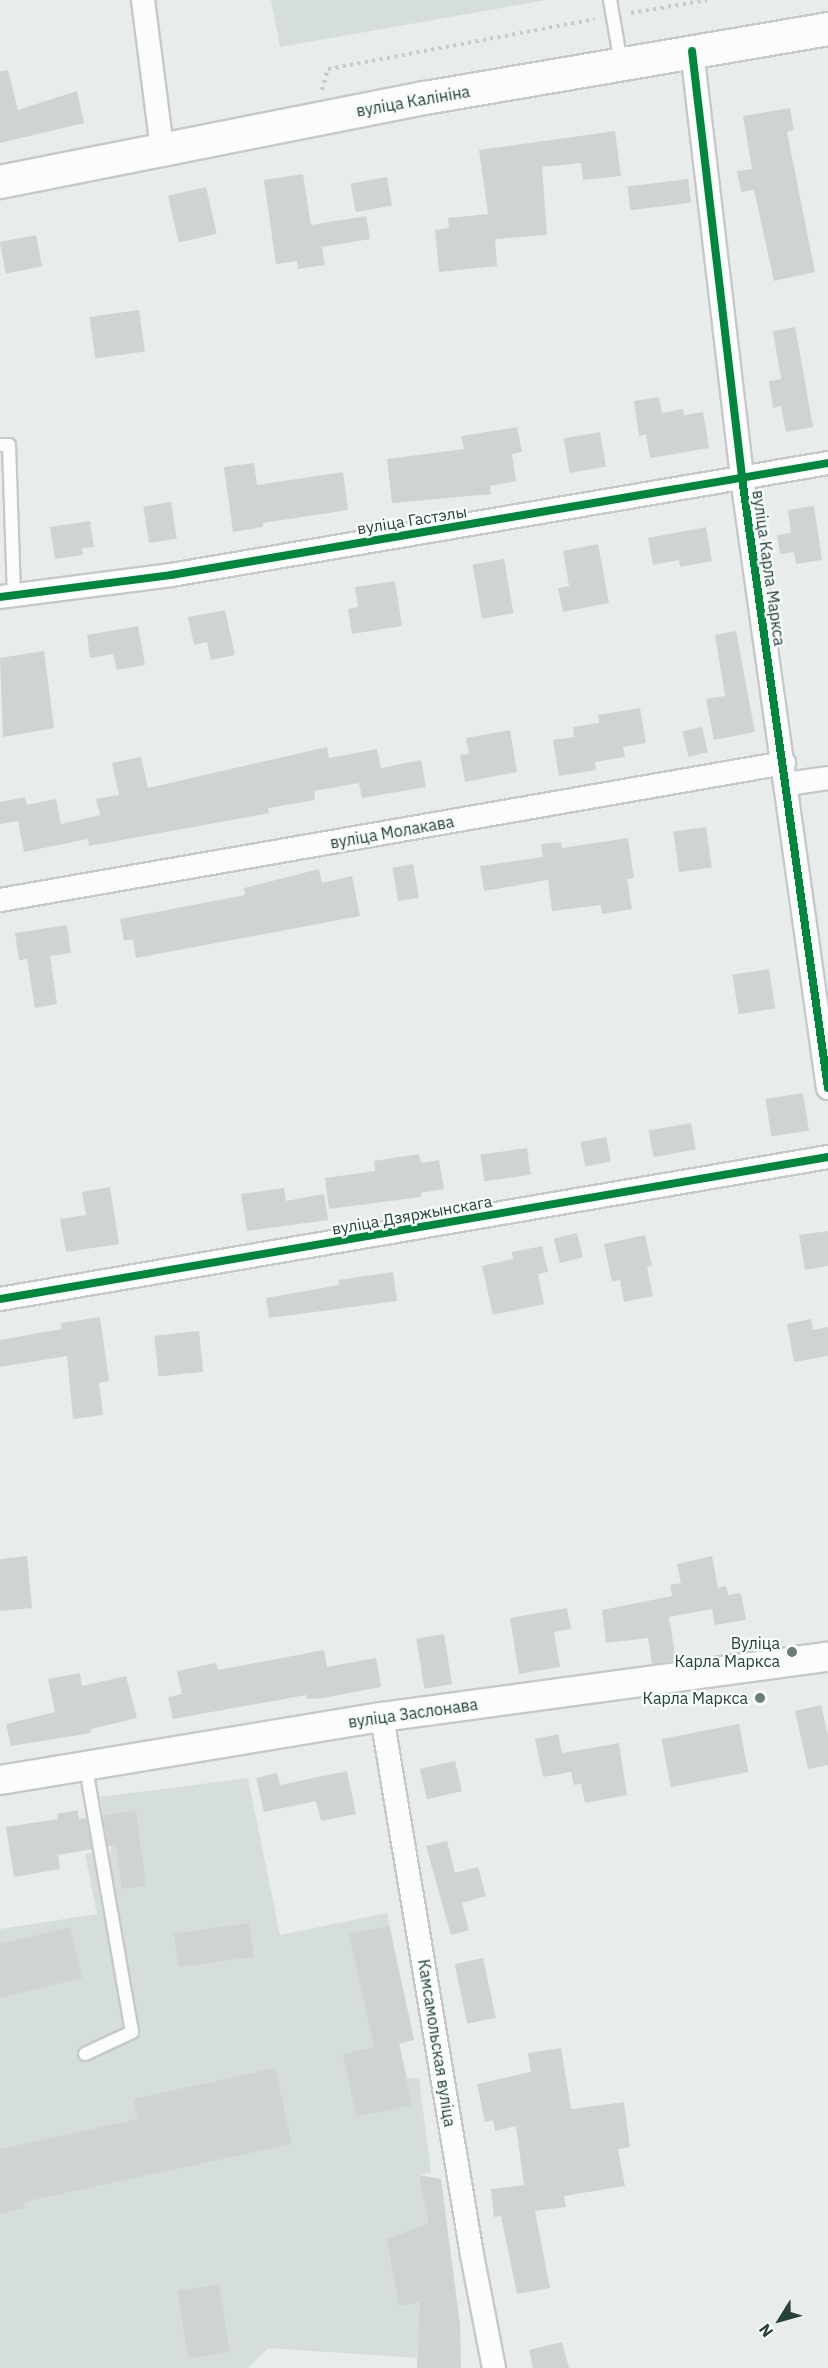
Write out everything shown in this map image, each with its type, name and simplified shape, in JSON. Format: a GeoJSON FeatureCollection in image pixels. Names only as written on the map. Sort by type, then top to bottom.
{"type":"FeatureCollection","features":[{"type":"Feature","properties":{"kind":"main road","name":"вуліца Калініна"},"geometry":{"type":"LineString","coordinates":[[0,182],[162,148],[692,51],[828,29]]}},
{"type":"Feature","properties":{"kind":"street"},"geometry":{"type":"LineString","coordinates":[[143,0],[162,148]]}},
{"type":"Feature","properties":{"kind":"street","name":"вуліца Карла Маркса"},"geometry":{"type":"LineString","coordinates":[[692,51],[742,478],[786,774],[828,1088]]}},
{"type":"Feature","properties":{"kind":"street","name":"вуліца Гастэлы"},"geometry":{"type":"LineString","coordinates":[[7,597],[171,575],[828,463]]}},
{"type":"Feature","properties":{"kind":"street","name":"вуліца Молакава"},"geometry":{"type":"LineString","coordinates":[[0,900],[786,774],[828,778]]}},
{"type":"Feature","properties":{"kind":"street","name":"вуліца Дзяржынскага"},"geometry":{"type":"LineString","coordinates":[[0,1299],[828,1157]]}},
{"type":"Feature","properties":{"kind":"street","name":"вуліца Заслонава"},"geometry":{"type":"LineString","coordinates":[[0,1780],[86,1768],[382,1717],[828,1657]]}},
{"type":"Feature","properties":{"kind":"street","name":"Камсамольская вуліца"},"geometry":{"type":"LineString","coordinates":[[382,1717],[472,2255],[494,2368]]}},
{"type":"Feature","properties":{"kind":"lane"},"geometry":{"type":"LineString","coordinates":[[610,0],[621,64]]}},
{"type":"Feature","properties":{"kind":"lane"},"geometry":{"type":"LineString","coordinates":[[0,445],[9,445],[7,597]]}},
{"type":"Feature","properties":{"kind":"lane"},"geometry":{"type":"LineString","coordinates":[[85,2054],[132,2032],[86,1768]]}},
{"type":"Feature","properties":{"kind":"path"},"geometry":{"type":"LineString","coordinates":[[321,94],[328,69],[707,0]]}},
{"type":"Feature","properties":{"kind":"shaded area"},"geometry":{"type":"Polygon","coordinates":[[[271,0],[547,0],[280,47],[271,0]]]}},
{"type":"Feature","properties":{"kind":"shaded area"},"geometry":{"type":"Polygon","coordinates":[[[248,1778],[280,1935],[387,1913],[414,2040],[399,2044],[407,2078],[419,2078],[431,2173],[419,2175],[428,2224],[430,2341],[418,2341],[417,2358],[268,2348],[248,2368],[0,2368],[0,1929],[97,1914],[85,1854],[111,1851],[100,1797],[248,1778]]]}},
{"type":"Feature","properties":{"kind":"building"},"geometry":{"type":"Polygon","coordinates":[[[8,70],[18,110],[77,91],[84,123],[0,143],[0,71],[8,70]]]}},
{"type":"Feature","properties":{"kind":"building"},"geometry":{"type":"Polygon","coordinates":[[[790,108],[794,130],[787,132],[815,272],[774,281],[754,190],[741,192],[737,171],[752,169],[743,116],[790,108]]]}},
{"type":"Feature","properties":{"kind":"building"},"geometry":{"type":"Polygon","coordinates":[[[615,131],[621,176],[583,180],[581,163],[542,167],[547,235],[495,239],[497,266],[439,272],[435,230],[449,228],[448,218],[488,214],[479,150],[615,131]]]}},
{"type":"Feature","properties":{"kind":"building"},"geometry":{"type":"Polygon","coordinates":[[[303,174],[311,225],[366,216],[370,239],[322,247],[325,265],[298,269],[297,261],[276,264],[264,180],[303,174]]]}},
{"type":"Feature","properties":{"kind":"building"},"geometry":{"type":"Polygon","coordinates":[[[387,177],[392,206],[356,212],[351,183],[387,177]]]}},
{"type":"Feature","properties":{"kind":"building"},"geometry":{"type":"Polygon","coordinates":[[[688,179],[691,203],[630,210],[627,186],[688,179]]]}},
{"type":"Feature","properties":{"kind":"building"},"geometry":{"type":"Polygon","coordinates":[[[206,187],[217,234],[179,243],[168,196],[206,187]]]}},
{"type":"Feature","properties":{"kind":"building"},"geometry":{"type":"Polygon","coordinates":[[[36,235],[42,266],[6,273],[0,242],[36,235]]]}},
{"type":"Feature","properties":{"kind":"building"},"geometry":{"type":"Polygon","coordinates":[[[139,310],[145,352],[95,359],[89,317],[139,310]]]}},
{"type":"Feature","properties":{"kind":"building"},"geometry":{"type":"Polygon","coordinates":[[[795,327],[813,427],[786,432],[781,406],[773,408],[769,381],[781,379],[773,331],[795,327]]]}},
{"type":"Feature","properties":{"kind":"building"},"geometry":{"type":"Polygon","coordinates":[[[659,397],[662,413],[683,409],[684,415],[703,412],[709,448],[650,458],[646,434],[639,436],[634,401],[659,397]]]}},
{"type":"Feature","properties":{"kind":"building"},"geometry":{"type":"Polygon","coordinates":[[[517,427],[522,452],[512,454],[516,481],[490,486],[491,494],[392,503],[387,459],[464,449],[461,436],[517,427]]]}},
{"type":"Feature","properties":{"kind":"building"},"geometry":{"type":"Polygon","coordinates":[[[600,432],[606,466],[570,473],[564,438],[600,432]]]}},
{"type":"Feature","properties":{"kind":"building"},"geometry":{"type":"Polygon","coordinates":[[[254,463],[257,485],[343,472],[348,510],[263,523],[263,527],[233,532],[224,467],[254,463]]]}},
{"type":"Feature","properties":{"kind":"building"},"geometry":{"type":"Polygon","coordinates":[[[171,502],[177,539],[149,543],[143,506],[171,502]]]}},
{"type":"Feature","properties":{"kind":"building"},"geometry":{"type":"Polygon","coordinates":[[[814,506],[822,560],[796,564],[794,552],[780,554],[777,535],[791,533],[788,510],[814,506]]]}},
{"type":"Feature","properties":{"kind":"building"},"geometry":{"type":"Polygon","coordinates":[[[90,521],[94,547],[82,548],[83,555],[55,559],[50,527],[90,521]]]}},
{"type":"Feature","properties":{"kind":"building"},"geometry":{"type":"Polygon","coordinates":[[[706,527],[712,561],[680,567],[679,560],[653,565],[648,538],[706,527]]]}},
{"type":"Feature","properties":{"kind":"building"},"geometry":{"type":"Polygon","coordinates":[[[598,544],[609,603],[563,612],[558,588],[569,586],[563,551],[598,544]]]}},
{"type":"Feature","properties":{"kind":"building"},"geometry":{"type":"Polygon","coordinates":[[[504,559],[514,613],[482,619],[472,565],[504,559]]]}},
{"type":"Feature","properties":{"kind":"building"},"geometry":{"type":"Polygon","coordinates":[[[395,581],[402,626],[352,634],[348,609],[358,607],[355,587],[395,581]]]}},
{"type":"Feature","properties":{"kind":"building"},"geometry":{"type":"Polygon","coordinates":[[[225,610],[235,655],[211,660],[207,642],[194,645],[188,617],[225,610]]]}},
{"type":"Feature","properties":{"kind":"building"},"geometry":{"type":"Polygon","coordinates":[[[138,626],[145,665],[117,670],[113,654],[90,658],[87,635],[138,626]]]}},
{"type":"Feature","properties":{"kind":"building"},"geometry":{"type":"Polygon","coordinates":[[[736,631],[755,732],[714,740],[706,699],[725,696],[715,635],[736,631]]]}},
{"type":"Feature","properties":{"kind":"building"},"geometry":{"type":"Polygon","coordinates":[[[44,651],[54,728],[3,737],[0,658],[44,651]]]}},
{"type":"Feature","properties":{"kind":"building"},"geometry":{"type":"Polygon","coordinates":[[[640,708],[646,743],[623,747],[625,757],[595,762],[596,770],[559,776],[553,740],[574,737],[573,727],[599,723],[598,715],[640,708]]]}},
{"type":"Feature","properties":{"kind":"building"},"geometry":{"type":"Polygon","coordinates":[[[702,727],[708,752],[688,757],[683,731],[702,727]]]}},
{"type":"Feature","properties":{"kind":"building"},"geometry":{"type":"Polygon","coordinates":[[[510,730],[517,772],[465,782],[460,755],[469,754],[466,738],[510,730]]]}},
{"type":"Feature","properties":{"kind":"building"},"geometry":{"type":"Polygon","coordinates":[[[327,747],[329,758],[377,749],[381,768],[421,760],[426,787],[362,798],[359,783],[314,791],[315,800],[268,808],[269,813],[89,846],[88,839],[24,852],[18,821],[0,824],[0,802],[25,797],[27,805],[56,799],[61,824],[100,815],[96,799],[119,795],[112,763],[141,757],[148,788],[327,747]]]}},
{"type":"Feature","properties":{"kind":"building"},"geometry":{"type":"Polygon","coordinates":[[[706,827],[712,868],[679,872],[673,832],[706,827]]]}},
{"type":"Feature","properties":{"kind":"building"},"geometry":{"type":"Polygon","coordinates":[[[628,838],[634,878],[627,879],[632,909],[602,914],[601,905],[552,911],[548,880],[484,891],[480,866],[543,857],[541,844],[561,842],[562,848],[628,838]]]}},
{"type":"Feature","properties":{"kind":"building"},"geometry":{"type":"Polygon","coordinates":[[[413,864],[419,897],[398,901],[392,868],[413,864]]]}},
{"type":"Feature","properties":{"kind":"building"},"geometry":{"type":"Polygon","coordinates":[[[319,869],[322,883],[352,876],[360,916],[136,958],[133,939],[124,941],[120,919],[245,895],[244,888],[319,869]]]}},
{"type":"Feature","properties":{"kind":"building"},"geometry":{"type":"Polygon","coordinates":[[[67,925],[71,953],[50,956],[57,1004],[35,1008],[27,959],[19,960],[15,933],[67,925]]]}},
{"type":"Feature","properties":{"kind":"building"},"geometry":{"type":"Polygon","coordinates":[[[769,969],[775,1009],[739,1014],[732,975],[769,969]]]}},
{"type":"Feature","properties":{"kind":"building"},"geometry":{"type":"Polygon","coordinates":[[[803,1093],[809,1131],[771,1136],[765,1099],[803,1093]]]}},
{"type":"Feature","properties":{"kind":"building"},"geometry":{"type":"Polygon","coordinates":[[[691,1123],[696,1150],[653,1157],[649,1130],[691,1123]]]}},
{"type":"Feature","properties":{"kind":"building"},"geometry":{"type":"Polygon","coordinates":[[[606,1137],[611,1162],[585,1167],[580,1142],[606,1137]]]}},
{"type":"Feature","properties":{"kind":"building"},"geometry":{"type":"Polygon","coordinates":[[[527,1148],[531,1175],[484,1181],[480,1155],[527,1148]]]}},
{"type":"Feature","properties":{"kind":"building"},"geometry":{"type":"Polygon","coordinates":[[[419,1154],[421,1163],[439,1160],[444,1189],[421,1193],[421,1197],[329,1209],[325,1178],[375,1171],[374,1161],[419,1154]]]}},
{"type":"Feature","properties":{"kind":"building"},"geometry":{"type":"Polygon","coordinates":[[[110,1187],[119,1244],[66,1252],[60,1219],[86,1215],[82,1192],[110,1187]]]}},
{"type":"Feature","properties":{"kind":"building"},"geometry":{"type":"Polygon","coordinates":[[[284,1188],[286,1201],[324,1194],[328,1220],[247,1231],[241,1194],[284,1188]]]}},
{"type":"Feature","properties":{"kind":"building"},"geometry":{"type":"Polygon","coordinates":[[[828,1231],[828,1266],[805,1270],[799,1235],[828,1231]]]}},
{"type":"Feature","properties":{"kind":"building"},"geometry":{"type":"Polygon","coordinates":[[[577,1233],[583,1257],[560,1263],[554,1239],[577,1233]]]}},
{"type":"Feature","properties":{"kind":"building"},"geometry":{"type":"Polygon","coordinates":[[[645,1235],[652,1266],[647,1267],[653,1296],[624,1302],[620,1280],[612,1282],[604,1244],[645,1235]]]}},
{"type":"Feature","properties":{"kind":"building"},"geometry":{"type":"Polygon","coordinates":[[[542,1246],[548,1272],[538,1274],[544,1304],[493,1315],[482,1266],[513,1259],[512,1252],[542,1246]]]}},
{"type":"Feature","properties":{"kind":"building"},"geometry":{"type":"Polygon","coordinates":[[[393,1272],[397,1301],[269,1318],[266,1298],[339,1285],[338,1280],[393,1272]]]}},
{"type":"Feature","properties":{"kind":"building"},"geometry":{"type":"Polygon","coordinates":[[[100,1317],[109,1381],[99,1383],[103,1415],[73,1419],[67,1356],[0,1367],[0,1340],[62,1329],[61,1323],[100,1317]]]}},
{"type":"Feature","properties":{"kind":"building"},"geometry":{"type":"Polygon","coordinates":[[[811,1319],[813,1330],[828,1327],[828,1356],[794,1362],[787,1324],[811,1319]]]}},
{"type":"Feature","properties":{"kind":"building"},"geometry":{"type":"Polygon","coordinates":[[[199,1331],[203,1372],[159,1376],[154,1336],[199,1331]]]}},
{"type":"Feature","properties":{"kind":"building"},"geometry":{"type":"Polygon","coordinates":[[[27,1556],[32,1608],[0,1611],[0,1559],[27,1556]]]}},
{"type":"Feature","properties":{"kind":"building"},"geometry":{"type":"Polygon","coordinates":[[[712,1556],[718,1588],[726,1586],[728,1595],[741,1593],[746,1620],[715,1625],[712,1609],[669,1617],[676,1660],[652,1664],[648,1638],[606,1643],[602,1610],[672,1596],[670,1585],[681,1583],[677,1564],[712,1556]]]}},
{"type":"Feature","properties":{"kind":"building"},"geometry":{"type":"Polygon","coordinates":[[[567,1608],[571,1629],[554,1632],[560,1667],[519,1674],[510,1618],[567,1608]]]}},
{"type":"Feature","properties":{"kind":"building"},"geometry":{"type":"Polygon","coordinates":[[[444,1634],[452,1684],[424,1689],[416,1638],[444,1634]]]}},
{"type":"Feature","properties":{"kind":"building"},"geometry":{"type":"Polygon","coordinates":[[[324,1650],[327,1667],[376,1658],[381,1687],[323,1698],[307,1699],[306,1695],[173,1719],[168,1697],[182,1694],[177,1671],[216,1663],[218,1670],[324,1650]]]}},
{"type":"Feature","properties":{"kind":"building"},"geometry":{"type":"Polygon","coordinates":[[[80,1673],[82,1686],[126,1676],[137,1718],[91,1729],[91,1733],[11,1746],[6,1724],[55,1712],[48,1679],[80,1673]]]}},
{"type":"Feature","properties":{"kind":"building"},"geometry":{"type":"Polygon","coordinates":[[[821,1705],[828,1735],[828,1765],[808,1769],[795,1711],[821,1705]]]}},
{"type":"Feature","properties":{"kind":"building"},"geometry":{"type":"Polygon","coordinates":[[[739,1724],[748,1772],[671,1787],[661,1739],[739,1724]]]}},
{"type":"Feature","properties":{"kind":"building"},"geometry":{"type":"Polygon","coordinates":[[[558,1734],[562,1753],[619,1743],[627,1795],[585,1803],[581,1784],[574,1785],[571,1772],[543,1777],[535,1739],[558,1734]]]}},
{"type":"Feature","properties":{"kind":"building"},"geometry":{"type":"Polygon","coordinates":[[[455,1761],[462,1791],[427,1799],[420,1769],[455,1761]]]}},
{"type":"Feature","properties":{"kind":"building"},"geometry":{"type":"Polygon","coordinates":[[[347,1771],[356,1814],[321,1821],[316,1801],[264,1812],[256,1778],[277,1773],[280,1785],[347,1771]]]}},
{"type":"Feature","properties":{"kind":"building"},"geometry":{"type":"Polygon","coordinates":[[[78,1810],[79,1819],[86,1818],[92,1849],[58,1855],[60,1869],[14,1877],[6,1827],[58,1819],[57,1814],[78,1810]]]}},
{"type":"Feature","properties":{"kind":"building"},"geometry":{"type":"Polygon","coordinates":[[[136,1811],[146,1886],[122,1889],[116,1845],[108,1846],[103,1815],[136,1811]]]}},
{"type":"Feature","properties":{"kind":"building"},"geometry":{"type":"Polygon","coordinates":[[[447,1841],[455,1873],[478,1867],[486,1896],[462,1903],[469,1930],[451,1935],[426,1846],[447,1841]]]}},
{"type":"Feature","properties":{"kind":"building"},"geometry":{"type":"Polygon","coordinates":[[[249,1923],[254,1957],[178,1967],[174,1934],[249,1923]]]}},
{"type":"Feature","properties":{"kind":"building"},"geometry":{"type":"Polygon","coordinates":[[[389,1926],[414,2040],[399,2043],[412,2105],[356,2117],[343,2054],[374,2047],[349,1934],[389,1926]]]}},
{"type":"Feature","properties":{"kind":"building"},"geometry":{"type":"Polygon","coordinates":[[[70,1927],[82,1978],[0,1998],[0,1944],[70,1927]]]}},
{"type":"Feature","properties":{"kind":"building"},"geometry":{"type":"Polygon","coordinates":[[[483,1958],[496,2018],[467,2024],[455,1964],[483,1958]]]}},
{"type":"Feature","properties":{"kind":"building"},"geometry":{"type":"Polygon","coordinates":[[[561,2048],[571,2109],[624,2102],[630,2147],[618,2149],[625,2186],[564,2196],[566,2207],[535,2211],[550,2288],[517,2294],[501,2216],[494,2217],[491,2189],[524,2185],[516,2126],[495,2131],[493,2120],[485,2122],[477,2084],[531,2072],[528,2053],[561,2048]]]}},
{"type":"Feature","properties":{"kind":"building"},"geometry":{"type":"Polygon","coordinates":[[[275,2068],[292,2144],[24,2202],[25,2208],[0,2214],[0,2149],[138,2119],[133,2099],[275,2068]]]}},
{"type":"Feature","properties":{"kind":"building"},"geometry":{"type":"Polygon","coordinates":[[[419,2175],[441,2179],[460,2324],[461,2368],[417,2368],[420,2302],[399,2306],[387,2239],[428,2224],[419,2175]]]}},
{"type":"Feature","properties":{"kind":"building"},"geometry":{"type":"Polygon","coordinates":[[[219,2284],[230,2352],[188,2359],[178,2291],[219,2284]]]}},
{"type":"Feature","properties":{"kind":"building"},"geometry":{"type":"Polygon","coordinates":[[[562,2342],[569,2368],[533,2368],[529,2350],[562,2342]]]}},
{"type":"Feature","properties":{"kind":"cycle path"},"geometry":{"type":"LineString","coordinates":[[692,51],[742,478],[828,1088]]}},
{"type":"Feature","properties":{"kind":"cycle path"},"geometry":{"type":"LineString","coordinates":[[0,597],[171,575],[828,463]]}},
{"type":"Feature","properties":{"kind":"cycle path"},"geometry":{"type":"LineString","coordinates":[[0,1299],[828,1157]]}},
{"type":"Feature","properties":{"kind":"place","name":"Вуліца Карла Маркса"},"geometry":{"type":"Point","coordinates":[792,1652]}},
{"type":"Feature","properties":{"kind":"place","name":"Карла Маркса"},"geometry":{"type":"Point","coordinates":[760,1698]}}]}
